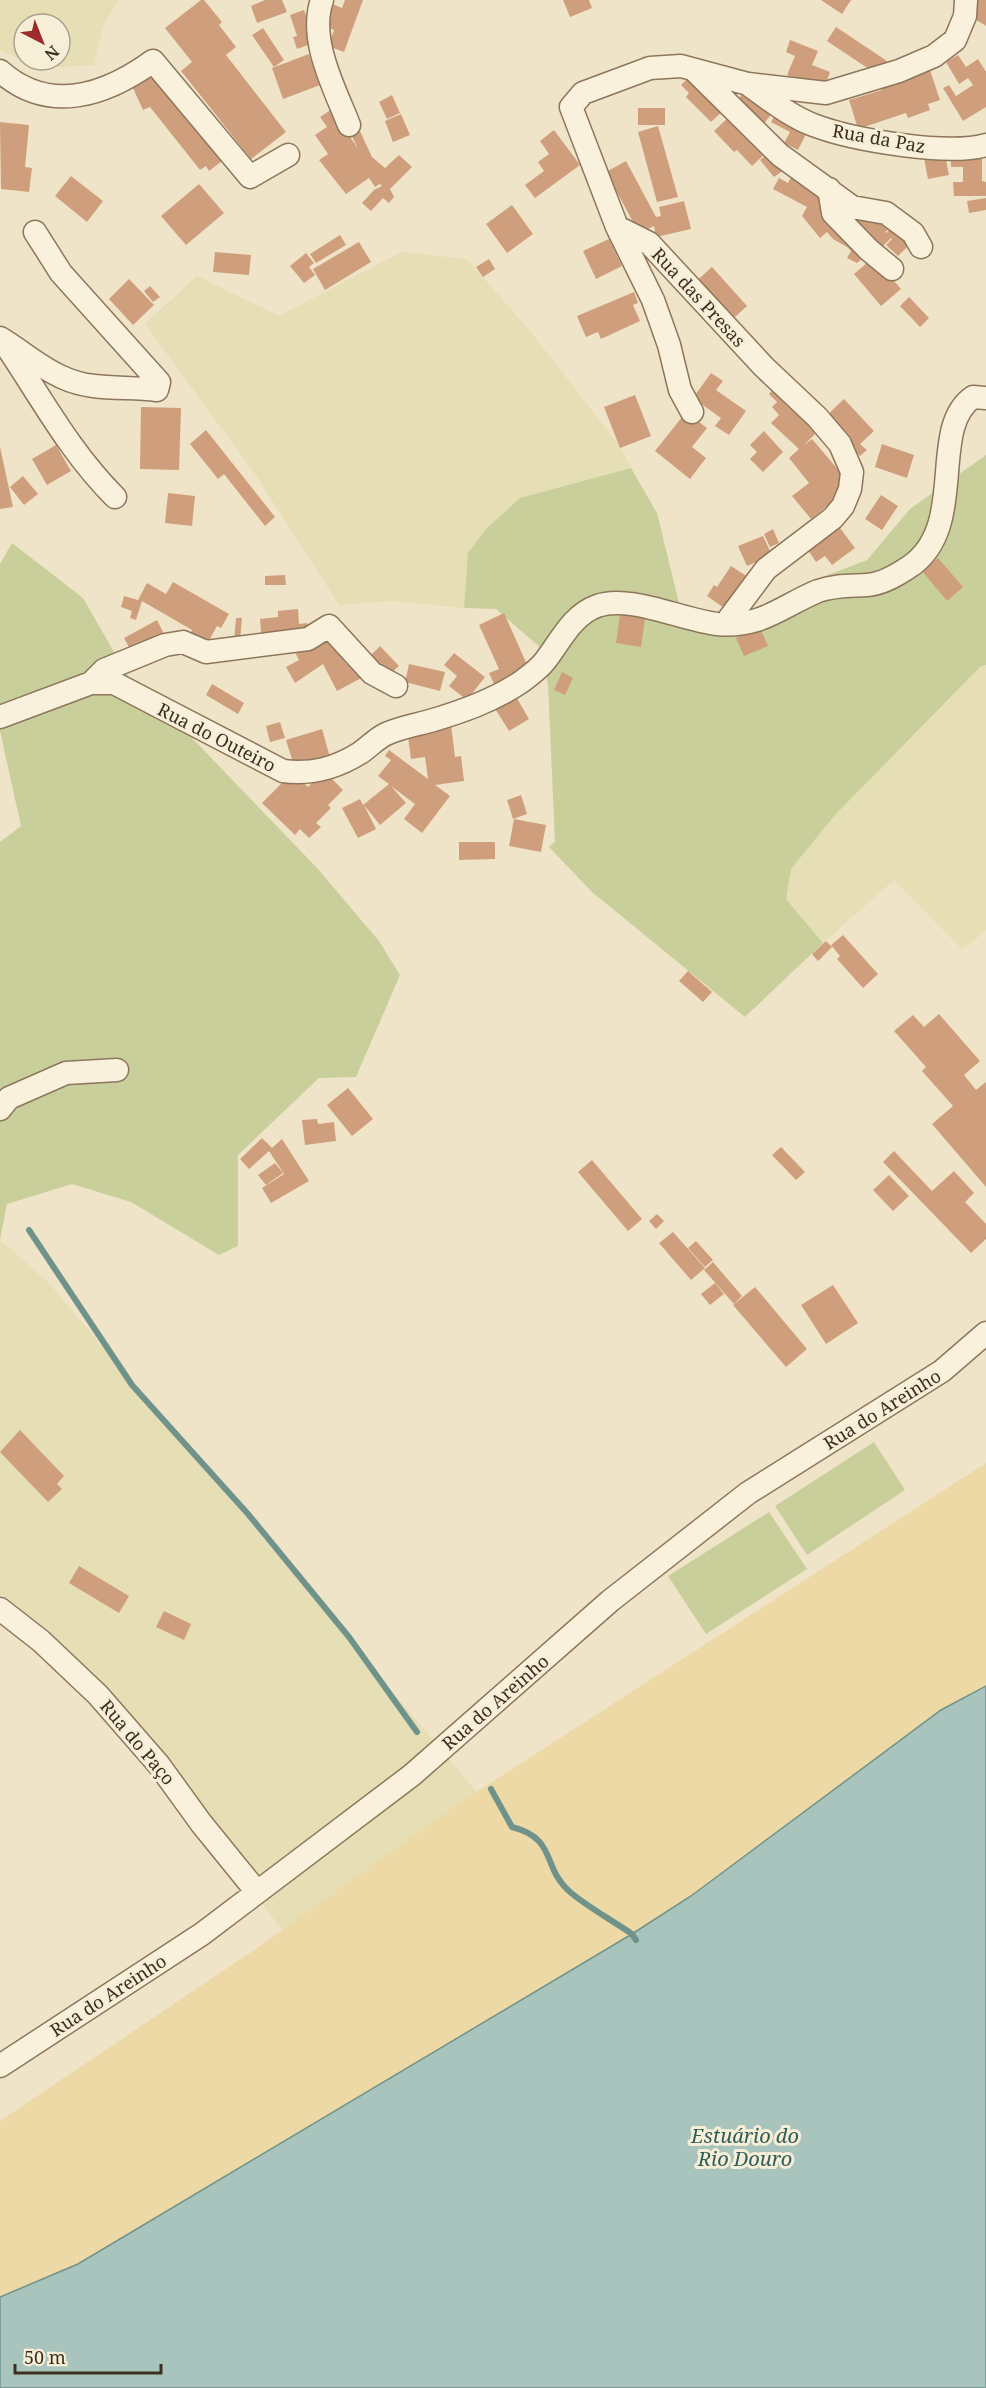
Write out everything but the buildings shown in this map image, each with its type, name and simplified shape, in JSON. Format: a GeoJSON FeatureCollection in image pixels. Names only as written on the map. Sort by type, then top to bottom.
{"type":"FeatureCollection","features":[{"type":"Feature","properties":{"kind":"street"},"geometry":{"type":"LineString","coordinates":[[322,0],[319,37],[330,76],[349,125]]}},
{"type":"Feature","properties":{"kind":"street"},"geometry":{"type":"LineString","coordinates":[[692,412],[680,390],[669,345],[652,300],[617,227],[571,107],[583,93],[650,68],[681,66],[748,84],[826,93],[899,71],[934,56],[956,40],[965,16],[961,5]]}},
{"type":"Feature","properties":{"kind":"street"},"geometry":{"type":"LineString","coordinates":[[0,71],[15,84],[48,96],[80,96],[127,80],[153,61],[250,177],[288,155]]}},
{"type":"Feature","properties":{"kind":"street"},"geometry":{"type":"LineString","coordinates":[[693,69],[722,94],[753,131],[780,155],[852,207],[886,213],[913,233],[921,248]]}},
{"type":"Feature","properties":{"kind":"street","name":"Rua da Paz"},"geometry":{"type":"LineString","coordinates":[[748,84],[790,113],[816,126],[853,136],[951,149],[986,145]]}},
{"type":"Feature","properties":{"kind":"street"},"geometry":{"type":"LineString","coordinates":[[829,189],[833,213],[869,250],[892,269]]}},
{"type":"Feature","properties":{"kind":"street","name":"Rua das Presas"},"geometry":{"type":"LineString","coordinates":[[617,227],[649,243],[764,367],[817,417],[840,444],[852,472],[850,489],[843,506],[833,519],[766,569],[724,624]]}},
{"type":"Feature","properties":{"kind":"street"},"geometry":{"type":"LineString","coordinates":[[1,338],[37,364],[66,380],[100,387],[157,390],[159,382],[61,273],[35,231]]}},
{"type":"Feature","properties":{"kind":"street"},"geometry":{"type":"LineString","coordinates":[[1,338],[59,430],[92,474],[115,497]]}},
{"type":"Feature","properties":{"kind":"street","name":"Rua do Outeiro"},"geometry":{"type":"LineString","coordinates":[[0,717],[90,683],[114,683],[283,771],[302,773],[331,768],[360,753],[385,734],[455,714],[489,700],[520,682],[543,664],[575,621],[597,606],[625,603],[724,624],[749,624],[819,591],[846,585],[869,585],[885,581],[914,564],[932,543],[943,515],[954,425],[962,405],[973,397],[986,398]]}},
{"type":"Feature","properties":{"kind":"street","name":"Rua do Outeiro"},"geometry":{"type":"LineString","coordinates":[[90,683],[104,670],[165,645],[183,642],[206,652],[308,639],[329,626],[372,673],[396,686]]}},
{"type":"Feature","properties":{"kind":"street"},"geometry":{"type":"LineString","coordinates":[[0,1109],[9,1098],[66,1073],[117,1070]]}},
{"type":"Feature","properties":{"kind":"street","name":"Rua do Areinho"},"geometry":{"type":"LineString","coordinates":[[0,2066],[202,1934],[412,1775],[610,1601],[748,1493],[942,1371],[986,1333]]}},
{"type":"Feature","properties":{"kind":"street","name":"Rua do Paço"},"geometry":{"type":"LineString","coordinates":[[0,1609],[41,1641],[98,1695],[159,1765],[201,1823],[257,1892]]}},
{"type":"Feature","properties":{"kind":"shaded area"},"geometry":{"type":"Polygon","coordinates":[[[0,0],[119,0],[103,26],[94,65],[72,66],[72,12],[12,12],[12,55],[0,50],[0,0]]]}},
{"type":"Feature","properties":{"kind":"shaded area"},"geometry":{"type":"Polygon","coordinates":[[[401,252],[467,259],[531,332],[622,449],[631,468],[520,498],[486,529],[466,574],[464,608],[392,601],[339,605],[255,474],[145,324],[197,276],[279,316],[401,252]]]}},
{"type":"Feature","properties":{"kind":"shaded area"},"geometry":{"type":"Polygon","coordinates":[[[986,665],[986,931],[962,949],[894,880],[823,943],[786,899],[791,869],[835,815],[981,666],[986,665]]]}},
{"type":"Feature","properties":{"kind":"shaded area"},"geometry":{"type":"Polygon","coordinates":[[[0,1240],[49,1283],[479,1795],[286,1935],[114,1708],[0,1616],[0,1240]]]}},
{"type":"Feature","properties":{"kind":"green space"},"geometry":{"type":"Polygon","coordinates":[[[986,455],[986,665],[981,666],[835,815],[791,869],[786,899],[823,943],[745,1017],[592,892],[549,847],[555,842],[548,685],[541,648],[496,609],[464,608],[468,553],[486,529],[520,498],[631,468],[657,513],[684,623],[742,635],[799,586],[867,560],[910,509],[986,455]]]}},
{"type":"Feature","properties":{"kind":"green space"},"geometry":{"type":"Polygon","coordinates":[[[12,543],[83,598],[129,678],[169,714],[317,868],[379,941],[400,975],[356,1077],[319,1078],[238,1155],[238,1246],[219,1255],[131,1202],[72,1184],[7,1204],[0,1240],[0,842],[21,826],[0,731],[0,564],[12,543]]]}},
{"type":"Feature","properties":{"kind":"green space"},"geometry":{"type":"Polygon","coordinates":[[[874,1442],[905,1490],[807,1555],[775,1506],[874,1442]]]}},
{"type":"Feature","properties":{"kind":"green space"},"geometry":{"type":"Polygon","coordinates":[[[769,1512],[807,1569],[706,1634],[668,1576],[769,1512]]]}},
{"type":"Feature","properties":{"kind":"sand"},"geometry":{"type":"Polygon","coordinates":[[[986,1463],[986,1686],[941,1710],[691,1896],[632,1934],[78,2264],[0,2297],[0,2121],[257,1948],[461,1802],[986,1463]]]}},
{"type":"Feature","properties":{"kind":"water","name":"Estuário do Rio Douro"},"geometry":{"type":"Polygon","coordinates":[[[986,1686],[986,2388],[0,2388],[0,2297],[78,2264],[632,1934],[691,1896],[941,1710],[986,1686]]]}},
{"type":"Feature","properties":{"kind":"waterway"},"geometry":{"type":"LineString","coordinates":[[29,1230],[132,1385],[248,1514],[349,1637],[417,1732]]}},
{"type":"Feature","properties":{"kind":"waterway"},"geometry":{"type":"LineString","coordinates":[[491,1789],[512,1827],[527,1832],[543,1846],[561,1883],[585,1903],[632,1934],[636,1940]]}}]}
